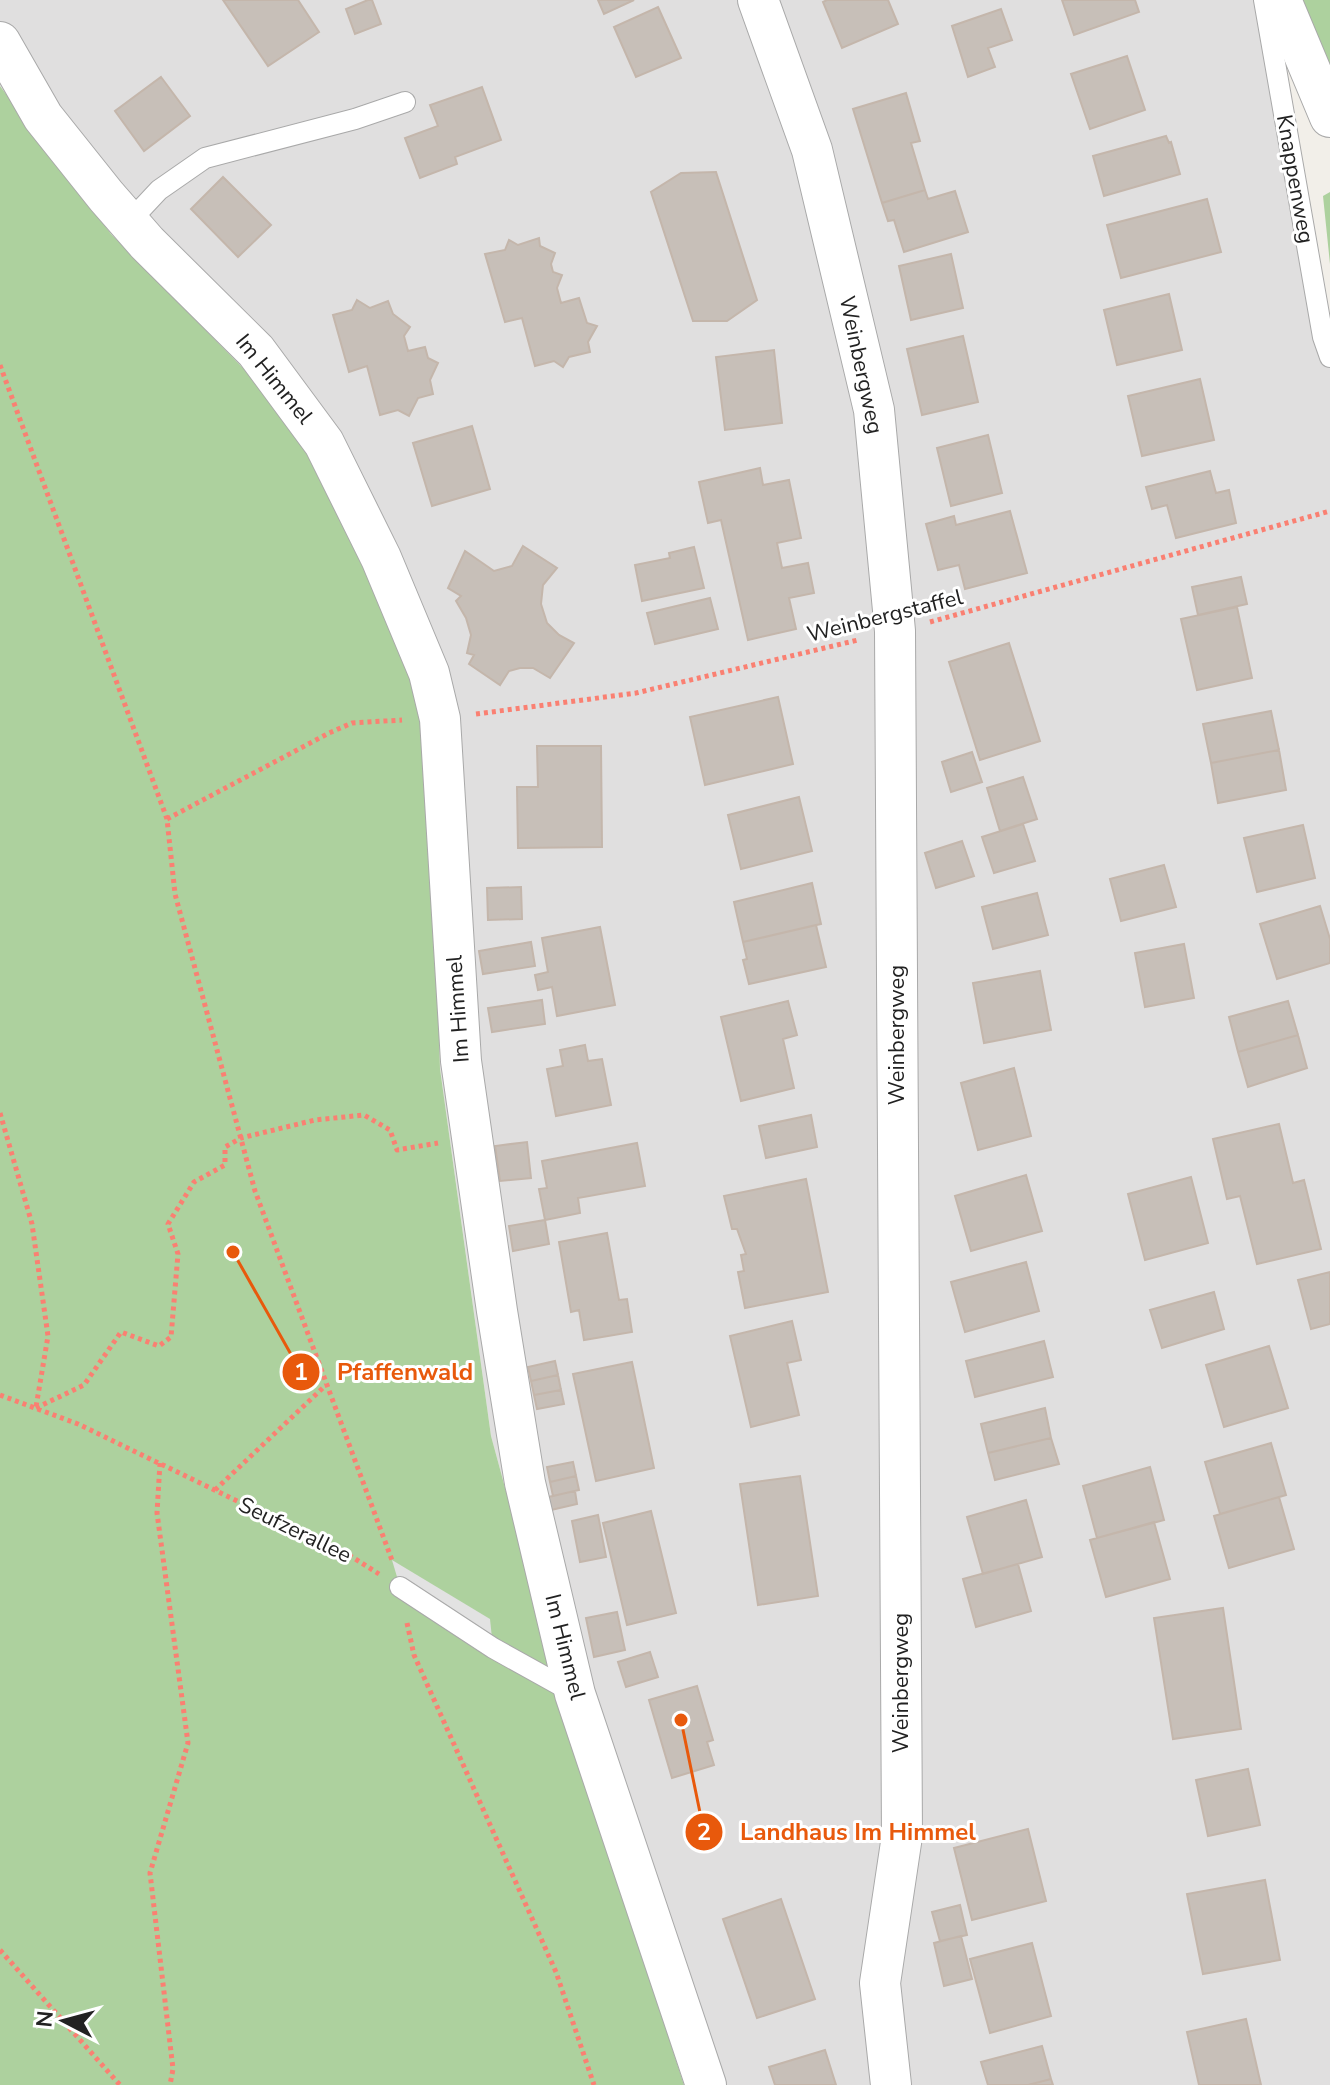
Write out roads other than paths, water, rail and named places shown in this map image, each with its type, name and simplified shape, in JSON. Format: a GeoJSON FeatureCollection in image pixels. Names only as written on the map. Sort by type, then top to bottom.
{"type":"FeatureCollection","features":[{"type":"Feature","properties":{"kind":"street","name":"Weinbergweg"},"geometry":{"type":"LineString","coordinates":[[758,0],[812,150],[874,410],[895,631],[902,1836],[880,1983],[891,2085]]}},
{"type":"Feature","properties":{"kind":"street","name":"Knappenweg"},"geometry":{"type":"LineString","coordinates":[[1281,0],[1330,117]]}},
{"type":"Feature","properties":{"kind":"street","name":"Im Himmel"},"geometry":{"type":"LineString","coordinates":[[0,42],[43,117],[129,222],[256,351],[324,443],[381,558],[429,673],[440,719],[461,1061],[525,1483],[575,1694],[706,2085]]}},
{"type":"Feature","properties":{"kind":"lane","name":"Knappenweg"},"geometry":{"type":"LineString","coordinates":[[1264,0],[1323,337],[1330,357]]}},
{"type":"Feature","properties":{"kind":"lane"},"geometry":{"type":"LineString","coordinates":[[129,222],[159,190],[205,158],[355,119],[405,102]]}},
{"type":"Feature","properties":{"kind":"lane"},"geometry":{"type":"LineString","coordinates":[[400,1587],[493,1648],[575,1694]]}},
{"type":"Feature","properties":{"kind":"place","name":"Pfaffenwald"},"geometry":{"type":"Point","coordinates":[233,1252]}},
{"type":"Feature","properties":{"kind":"place","name":"Landhaus Im Himmel"},"geometry":{"type":"Point","coordinates":[681,1720]}}]}
